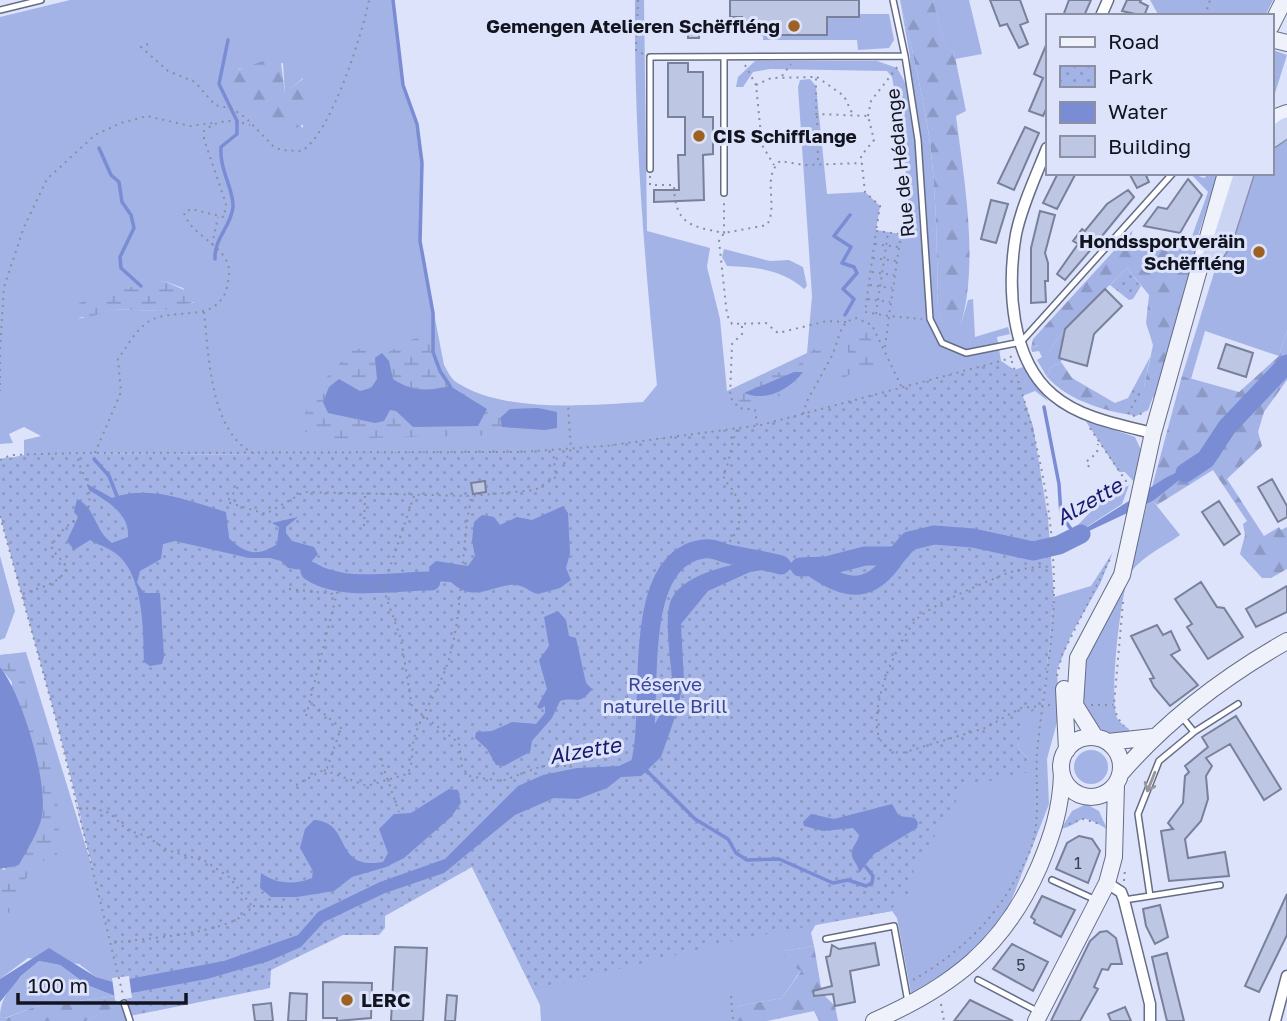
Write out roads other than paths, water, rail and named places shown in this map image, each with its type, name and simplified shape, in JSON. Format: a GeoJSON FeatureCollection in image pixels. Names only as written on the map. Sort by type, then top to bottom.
{"type":"FeatureCollection","features":[{"type":"Feature","properties":{"kind":"highway"},"geometry":{"type":"LineString","coordinates":[[1209,261],[1223,239],[1243,175]]}},
{"type":"Feature","properties":{"kind":"main road"},"geometry":{"type":"LineString","coordinates":[[1273,22],[1284,0]]}},
{"type":"Feature","properties":{"kind":"main road"},"geometry":{"type":"LineString","coordinates":[[1038,1017],[1099,901],[1117,891],[1114,831],[1119,755],[1102,740],[1075,705],[1074,673],[1078,658],[1122,575],[1133,519],[1132,485],[1153,433],[1225,175]]}},
{"type":"Feature","properties":{"kind":"main road"},"geometry":{"type":"LineString","coordinates":[[1173,363],[1237,175]]}},
{"type":"Feature","properties":{"kind":"main road"},"geometry":{"type":"LineString","coordinates":[[1055,829],[1067,750],[1064,688],[1069,655],[1101,596],[1133,519]]}},
{"type":"Feature","properties":{"kind":"main road"},"geometry":{"type":"LineString","coordinates":[[874,1021],[937,989],[992,946],[1016,913],[1055,829],[1070,808],[1088,797],[1110,791],[1153,737],[1180,714],[1245,665],[1287,641]]}},
{"type":"Feature","properties":{"kind":"main road"},"geometry":{"type":"LineString","coordinates":[[1067,750],[1079,740],[1153,737]]}},
{"type":"Feature","properties":{"kind":"main road"},"geometry":{"type":"LineString","coordinates":[[1062,774],[1070,788],[1088,797],[1114,831]]}},
{"type":"Feature","properties":{"kind":"street"},"geometry":{"type":"LineString","coordinates":[[1046,151],[1016,233],[1012,289],[1021,342],[1039,380],[1054,396],[1087,414],[1153,433]]}},
{"type":"Feature","properties":{"kind":"street"},"geometry":{"type":"LineString","coordinates":[[1117,891],[1150,1004],[1150,1021]]}},
{"type":"Feature","properties":{"kind":"street"},"geometry":{"type":"LineString","coordinates":[[1275,1021],[1287,976]]}},
{"type":"Feature","properties":{"kind":"lane"},"geometry":{"type":"LineString","coordinates":[[0,10],[41,0]]}},
{"type":"Feature","properties":{"kind":"lane","name":"Rue de Hédange"},"geometry":{"type":"LineString","coordinates":[[893,0],[918,140],[930,319],[942,343],[953,350],[966,353],[1021,342]]}},
{"type":"Feature","properties":{"kind":"lane"},"geometry":{"type":"LineString","coordinates":[[650,169],[650,57],[905,56]]}},
{"type":"Feature","properties":{"kind":"lane"},"geometry":{"type":"LineString","coordinates":[[724,57],[724,192]]}},
{"type":"Feature","properties":{"kind":"lane"},"geometry":{"type":"LineString","coordinates":[[1021,342],[1171,175]]}},
{"type":"Feature","properties":{"kind":"lane"},"geometry":{"type":"LineString","coordinates":[[1150,896],[1138,814],[1159,761],[1194,732],[1238,704]]}},
{"type":"Feature","properties":{"kind":"lane"},"geometry":{"type":"LineString","coordinates":[[1180,714],[1194,732]]}},
{"type":"Feature","properties":{"kind":"lane"},"geometry":{"type":"LineString","coordinates":[[1052,880],[1099,901]]}},
{"type":"Feature","properties":{"kind":"lane"},"geometry":{"type":"LineString","coordinates":[[1117,891],[1150,896],[1220,885]]}},
{"type":"Feature","properties":{"kind":"lane"},"geometry":{"type":"LineString","coordinates":[[826,939],[894,926],[909,1005]]}},
{"type":"Feature","properties":{"kind":"lane"},"geometry":{"type":"LineString","coordinates":[[978,980],[1038,1017]]}},
{"type":"Feature","properties":{"kind":"lane"},"geometry":{"type":"LineString","coordinates":[[124,1003],[130,1021]]}},
{"type":"Feature","properties":{"kind":"water"},"geometry":{"type":"Polygon","coordinates":[[[382,353],[389,361],[393,379],[400,383],[420,389],[450,386],[487,409],[478,426],[413,427],[396,411],[390,410],[384,421],[375,423],[328,413],[323,402],[329,387],[339,379],[360,391],[371,388],[377,379],[375,358],[382,353]]]}},
{"type":"Feature","properties":{"kind":"water"},"geometry":{"type":"Polygon","coordinates":[[[794,372],[803,372],[791,384],[776,393],[761,396],[744,393],[794,372]]]}},
{"type":"Feature","properties":{"kind":"water"},"geometry":{"type":"Polygon","coordinates":[[[538,408],[557,412],[557,428],[545,430],[502,427],[500,418],[510,409],[538,408]]]}},
{"type":"Feature","properties":{"kind":"water"},"geometry":{"type":"Polygon","coordinates":[[[1206,459],[1153,501],[1059,545],[1167,477],[1206,459]]]}},
{"type":"Feature","properties":{"kind":"water"},"geometry":{"type":"Polygon","coordinates":[[[87,484],[112,498],[126,494],[155,493],[226,512],[229,538],[240,548],[252,552],[264,551],[277,544],[279,527],[272,523],[298,517],[286,527],[286,533],[292,541],[314,547],[318,554],[312,561],[310,571],[288,568],[281,561],[270,558],[249,558],[175,541],[163,544],[161,559],[140,571],[137,583],[144,593],[160,593],[164,656],[162,664],[150,666],[144,662],[138,591],[127,566],[116,553],[90,540],[74,550],[67,541],[78,517],[74,512],[77,499],[88,508],[102,533],[112,543],[128,537],[128,529],[121,514],[89,490],[87,484]]]}},
{"type":"Feature","properties":{"kind":"water"},"geometry":{"type":"Polygon","coordinates":[[[563,506],[568,513],[570,553],[566,568],[571,580],[560,588],[538,594],[517,585],[508,585],[476,593],[460,589],[451,582],[431,581],[429,567],[436,561],[468,566],[475,556],[472,541],[474,522],[482,515],[494,517],[500,525],[517,517],[532,520],[563,506]]]}},
{"type":"Feature","properties":{"kind":"water"},"geometry":{"type":"Polygon","coordinates":[[[765,560],[826,566],[836,584],[812,572],[775,568],[750,572],[708,591],[681,624],[684,682],[674,720],[661,757],[641,776],[621,777],[607,788],[578,799],[554,798],[515,815],[444,873],[385,893],[324,922],[301,947],[269,961],[207,979],[115,996],[87,985],[60,965],[39,961],[21,976],[0,1002],[0,979],[49,948],[96,977],[113,982],[224,961],[298,935],[318,912],[380,882],[445,859],[518,786],[543,775],[577,768],[619,766],[636,758],[661,713],[663,691],[672,680],[668,615],[672,598],[689,581],[701,575],[728,566],[765,560]]]}},
{"type":"Feature","properties":{"kind":"water"},"geometry":{"type":"Polygon","coordinates":[[[558,611],[566,620],[569,636],[576,638],[586,683],[592,689],[583,698],[560,701],[552,718],[532,741],[530,752],[504,766],[496,765],[487,749],[475,738],[476,732],[492,731],[512,722],[536,724],[545,713],[545,706],[540,709],[537,707],[547,689],[539,660],[549,646],[544,617],[558,611]]]}},
{"type":"Feature","properties":{"kind":"water"},"geometry":{"type":"Polygon","coordinates":[[[0,667],[17,697],[32,738],[43,801],[38,828],[19,865],[0,869],[0,667]]]}},
{"type":"Feature","properties":{"kind":"water"},"geometry":{"type":"Polygon","coordinates":[[[449,789],[458,790],[461,803],[451,817],[404,858],[386,867],[352,877],[334,891],[297,897],[271,897],[260,888],[261,873],[286,882],[312,878],[313,871],[300,848],[305,829],[314,820],[326,823],[334,829],[356,860],[367,863],[383,862],[388,853],[379,829],[394,814],[411,813],[449,789]]]}},
{"type":"Feature","properties":{"kind":"water"},"geometry":{"type":"Polygon","coordinates":[[[892,804],[899,816],[915,818],[917,828],[874,854],[859,873],[852,854],[859,835],[853,828],[823,831],[804,826],[803,822],[811,814],[834,819],[892,804]]]}},
{"type":"Feature","properties":{"kind":"waterway"},"geometry":{"type":"LineString","coordinates":[[393,0],[403,85],[417,124],[422,163],[420,241],[433,313],[433,352],[440,371],[450,386]]}},
{"type":"Feature","properties":{"kind":"waterway"},"geometry":{"type":"LineString","coordinates":[[215,259],[217,245],[233,207],[221,155],[221,147],[237,134],[237,121],[219,84],[228,40]]}},
{"type":"Feature","properties":{"kind":"waterway"},"geometry":{"type":"LineString","coordinates":[[99,148],[111,175],[119,182],[122,202],[131,215],[134,228],[120,257],[121,268],[141,286]]}},
{"type":"Feature","properties":{"kind":"waterway"},"geometry":{"type":"LineString","coordinates":[[845,315],[854,299],[843,289],[857,273],[854,267],[842,263],[851,247],[834,236],[850,215]]}},
{"type":"Feature","properties":{"kind":"waterway","name":"Alzette"},"geometry":{"type":"LineString","coordinates":[[1185,473],[1206,459],[1227,427],[1287,364]]}},
{"type":"Feature","properties":{"kind":"waterway"},"geometry":{"type":"LineString","coordinates":[[1044,407],[1059,484],[1061,515],[1076,536]]}},
{"type":"Feature","properties":{"kind":"waterway"},"geometry":{"type":"LineString","coordinates":[[94,459],[109,476],[117,496]]}},
{"type":"Feature","properties":{"kind":"waterway","name":"Alzette"},"geometry":{"type":"LineString","coordinates":[[800,567],[826,566],[865,556],[896,556],[909,541],[934,535],[973,538],[1033,551],[1059,545],[1081,534]]}},
{"type":"Feature","properties":{"kind":"waterway"},"geometry":{"type":"LineString","coordinates":[[640,765],[644,740],[649,640],[654,608],[663,580],[679,559],[703,549],[781,565]]}},
{"type":"Feature","properties":{"kind":"waterway"},"geometry":{"type":"LineString","coordinates":[[815,569],[838,582],[859,585],[878,577],[896,556]]}},
{"type":"Feature","properties":{"kind":"waterway"},"geometry":{"type":"LineString","coordinates":[[310,571],[337,581],[353,583],[431,581]]}},
{"type":"Feature","properties":{"kind":"waterway"},"geometry":{"type":"LineString","coordinates":[[644,768],[695,819],[728,839],[736,853],[747,860],[779,859],[833,883],[848,880],[866,886],[872,883],[873,876],[866,867]]}},
{"type":"Feature","properties":{"kind":"place","name":"Gemengen Atelieren Schëffléng"},"geometry":{"type":"Point","coordinates":[794,26]}},
{"type":"Feature","properties":{"kind":"place","name":"CIS Schifflange"},"geometry":{"type":"Point","coordinates":[699,136]}},
{"type":"Feature","properties":{"kind":"place","name":"Hondssportveräin Schëffléng"},"geometry":{"type":"Point","coordinates":[1259,252]}},
{"type":"Feature","properties":{"kind":"place","name":"LERC"},"geometry":{"type":"Point","coordinates":[347,1000]}},
{"type":"Feature","properties":{"kind":"park label","name":"Réserve naturelle Brill"},"geometry":{"type":"Point","coordinates":[665,695]}}]}
